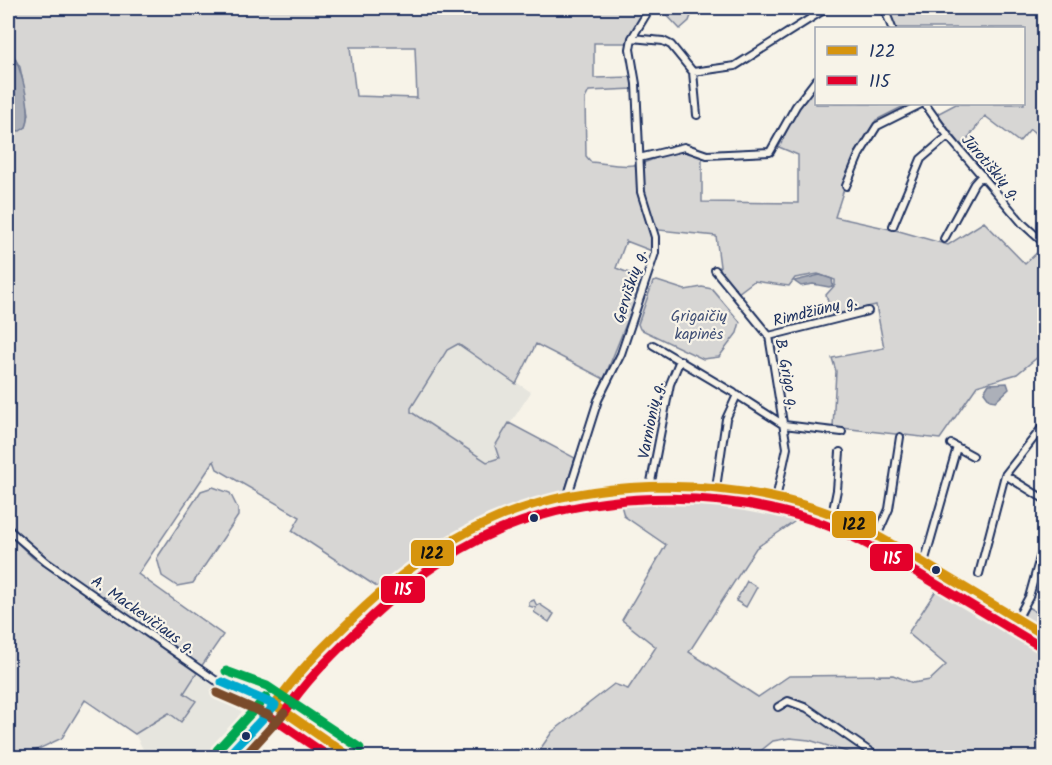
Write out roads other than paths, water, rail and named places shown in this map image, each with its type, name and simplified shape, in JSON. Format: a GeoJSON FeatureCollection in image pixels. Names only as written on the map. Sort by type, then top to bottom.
{"type":"FeatureCollection","features":[{"type":"Feature","properties":{"kind":"main road"},"geometry":{"type":"LineString","coordinates":[[226,758],[275,705],[353,758]]}},
{"type":"Feature","properties":{"kind":"street"},"geometry":{"type":"LineString","coordinates":[[650,8],[632,38],[663,41],[671,45],[693,72],[697,115]]}},
{"type":"Feature","properties":{"kind":"street"},"geometry":{"type":"LineString","coordinates":[[693,72],[735,66],[827,8]]}},
{"type":"Feature","properties":{"kind":"street"},"geometry":{"type":"LineString","coordinates":[[885,8],[892,27]]}},
{"type":"Feature","properties":{"kind":"street","name":"Gerviškių g."},"geometry":{"type":"LineString","coordinates":[[567,498],[604,384],[631,333],[655,253],[655,237],[641,192],[632,38]]}},
{"type":"Feature","properties":{"kind":"street"},"geometry":{"type":"LineString","coordinates":[[639,158],[684,147],[707,155],[770,152],[799,100],[815,81]]}},
{"type":"Feature","properties":{"kind":"street"},"geometry":{"type":"LineString","coordinates":[[846,186],[859,156],[877,126],[921,105]]}},
{"type":"Feature","properties":{"kind":"street","name":"Jūrotiškių g."},"geometry":{"type":"LineString","coordinates":[[924,105],[1023,224],[1044,243]]}},
{"type":"Feature","properties":{"kind":"street"},"geometry":{"type":"LineString","coordinates":[[893,226],[921,159],[948,136]]}},
{"type":"Feature","properties":{"kind":"street"},"geometry":{"type":"LineString","coordinates":[[944,240],[974,183],[982,175]]}},
{"type":"Feature","properties":{"kind":"street","name":"B. Grigo g."},"geometry":{"type":"LineString","coordinates":[[715,270],[769,336],[784,425],[787,459],[776,499]]}},
{"type":"Feature","properties":{"kind":"street","name":"Rimdžiūnų g."},"geometry":{"type":"LineString","coordinates":[[769,336],[868,311]]}},
{"type":"Feature","properties":{"kind":"street"},"geometry":{"type":"LineString","coordinates":[[653,345],[784,425],[842,432]]}},
{"type":"Feature","properties":{"kind":"street","name":"Varnionių g."},"geometry":{"type":"LineString","coordinates":[[650,487],[670,384],[680,360]]}},
{"type":"Feature","properties":{"kind":"street"},"geometry":{"type":"LineString","coordinates":[[716,488],[726,418],[736,394]]}},
{"type":"Feature","properties":{"kind":"street"},"geometry":{"type":"LineString","coordinates":[[979,574],[1005,475],[1044,425]]}},
{"type":"Feature","properties":{"kind":"street"},"geometry":{"type":"LineString","coordinates":[[877,536],[889,508],[900,437]]}},
{"type":"Feature","properties":{"kind":"street"},"geometry":{"type":"LineString","coordinates":[[924,563],[954,445],[973,456]]}},
{"type":"Feature","properties":{"kind":"street"},"geometry":{"type":"LineString","coordinates":[[831,514],[837,490],[840,452]]}},
{"type":"Feature","properties":{"kind":"street"},"geometry":{"type":"LineString","coordinates":[[1005,475],[1044,499]]}},
{"type":"Feature","properties":{"kind":"street"},"geometry":{"type":"LineString","coordinates":[[275,705],[305,666],[369,601],[403,573],[489,521],[567,498],[650,487],[716,488],[776,499],[831,514],[877,536],[1044,635]]}},
{"type":"Feature","properties":{"kind":"street","name":"A. Mackevičiaus g."},"geometry":{"type":"LineString","coordinates":[[8,529],[46,562],[215,680],[261,697],[275,705]]}},
{"type":"Feature","properties":{"kind":"street"},"geometry":{"type":"LineString","coordinates":[[1017,619],[1029,597],[1044,543]]}},
{"type":"Feature","properties":{"kind":"street"},"geometry":{"type":"LineString","coordinates":[[778,707],[788,701],[807,708],[879,758]]}},
{"type":"Feature","properties":{"kind":"park label","name":"Grigaičių kapinės"},"geometry":{"type":"Point","coordinates":[699,324]}}]}
